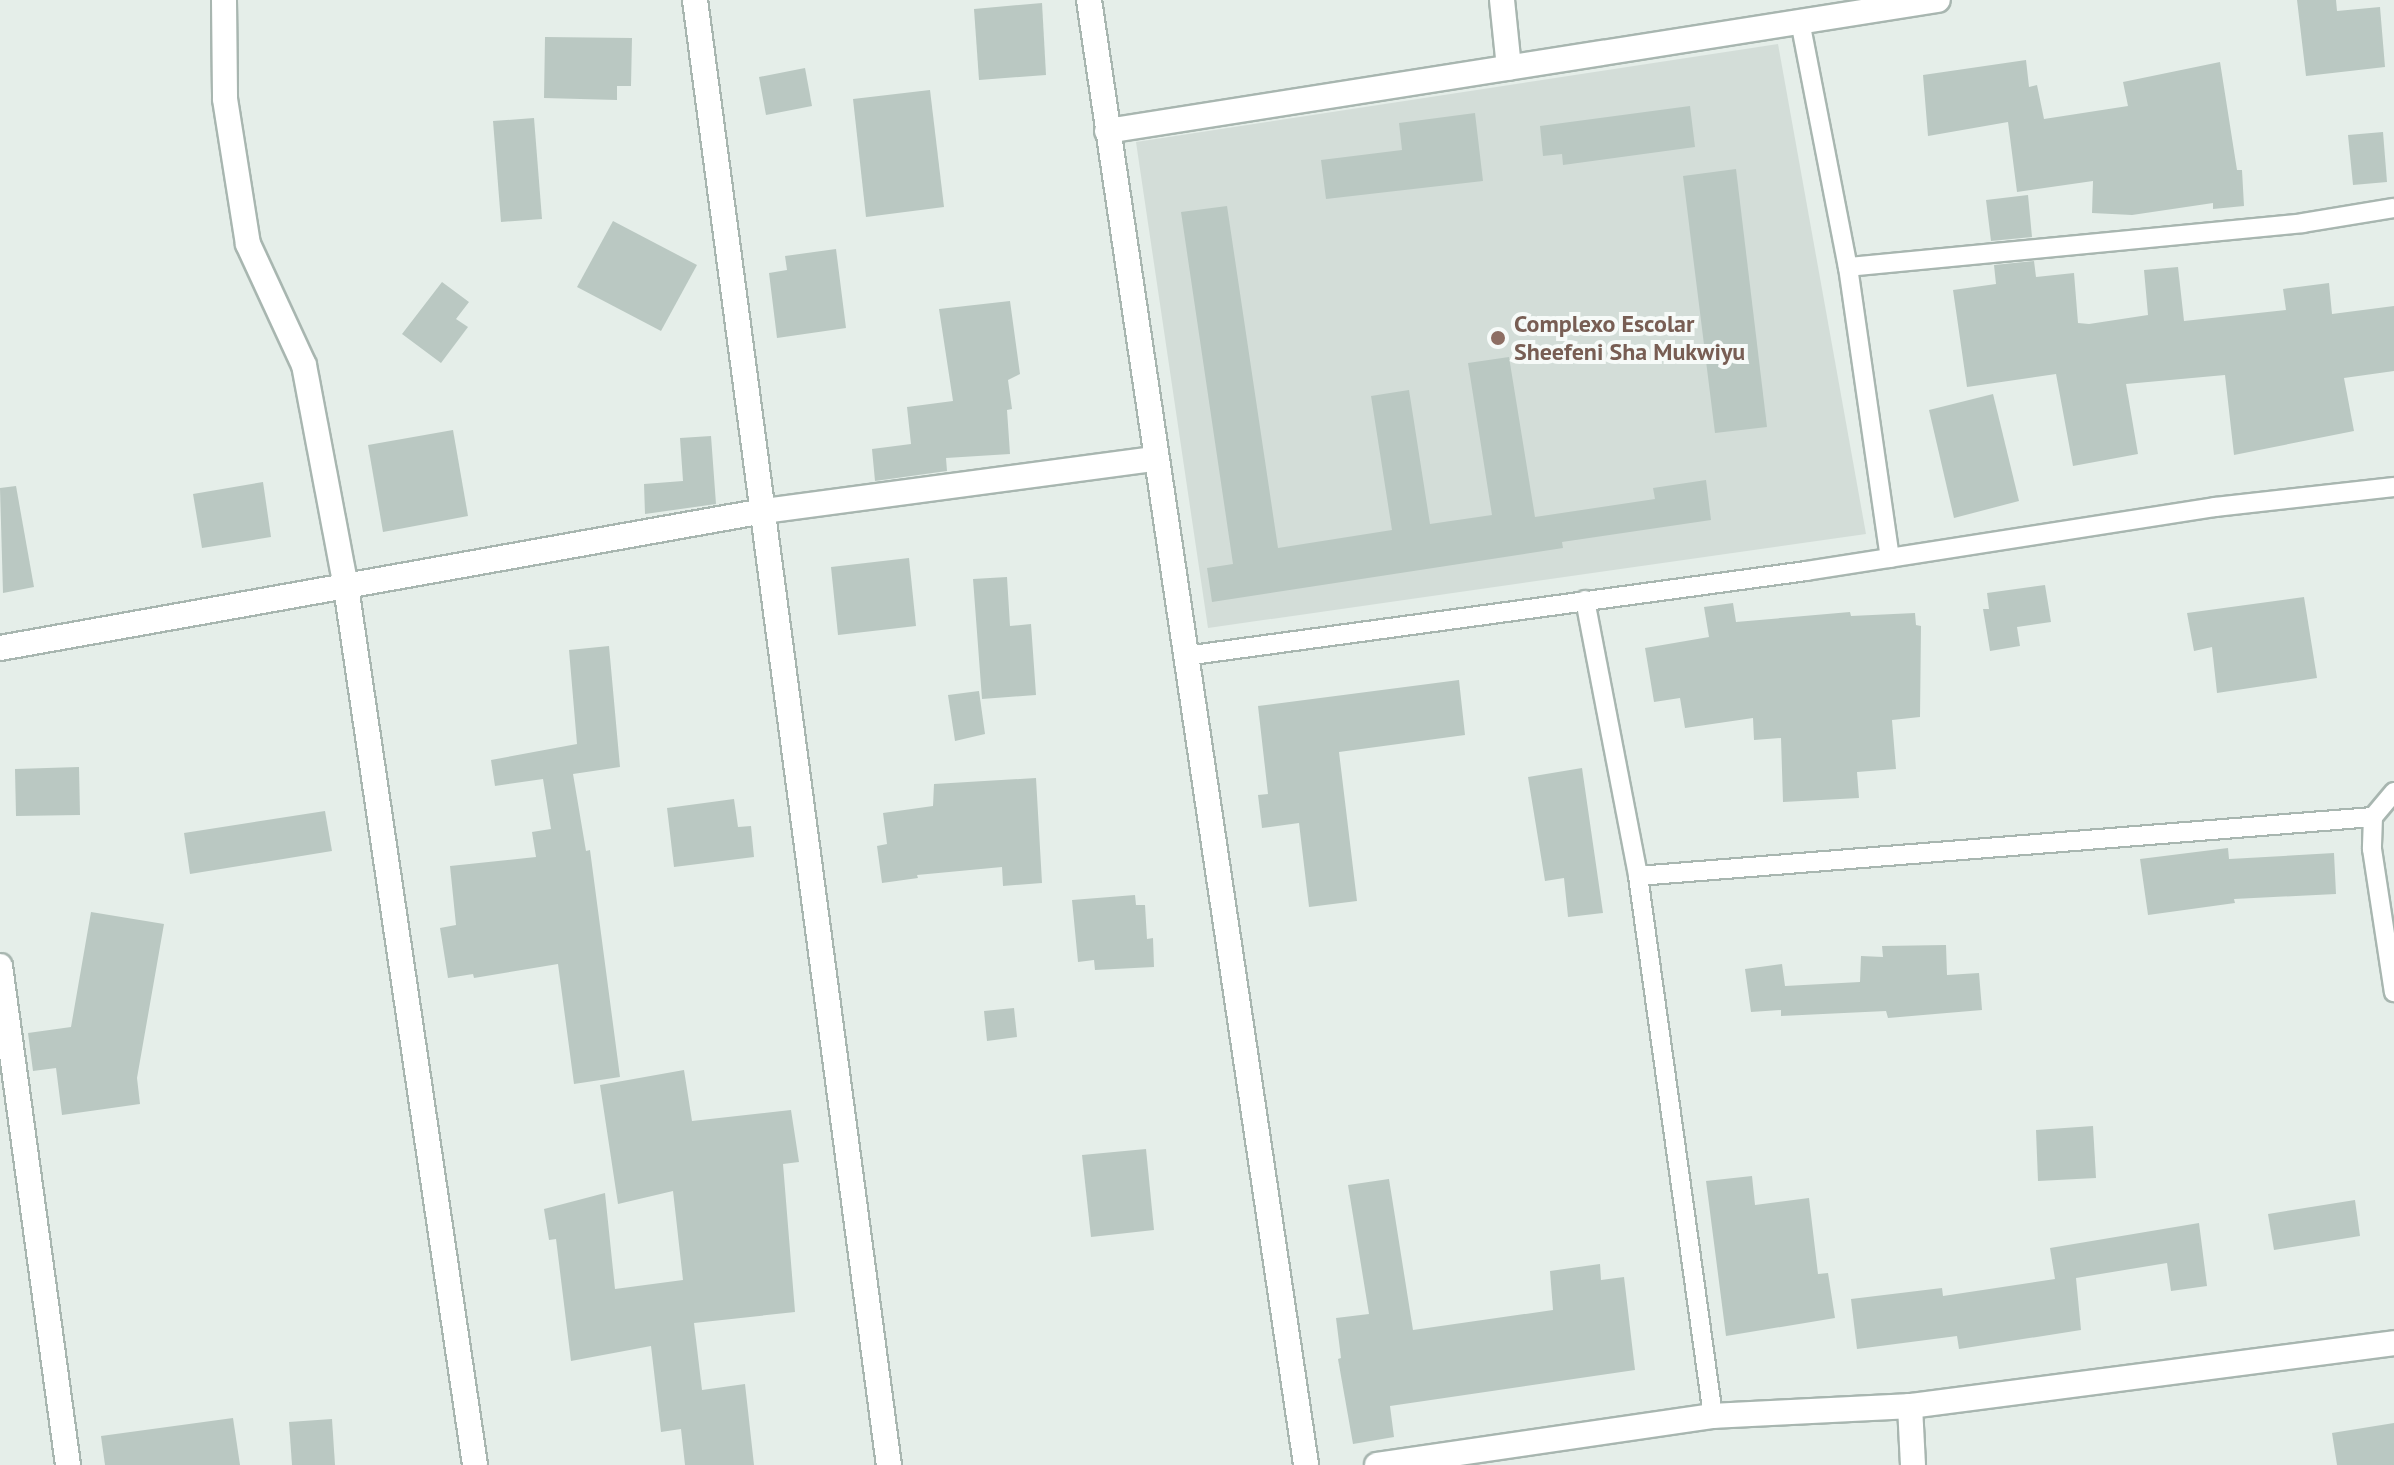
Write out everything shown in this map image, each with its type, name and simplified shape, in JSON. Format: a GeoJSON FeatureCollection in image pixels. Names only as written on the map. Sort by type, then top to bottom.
{"type":"FeatureCollection","features":[{"type":"Feature","properties":{"kind":"street"},"geometry":{"type":"LineString","coordinates":[[224,0],[225,99],[248,244],[304,365],[346,587],[475,1465]]}},
{"type":"Feature","properties":{"kind":"street"},"geometry":{"type":"LineString","coordinates":[[695,0],[889,1465]]}},
{"type":"Feature","properties":{"kind":"street"},"geometry":{"type":"LineString","coordinates":[[1089,0],[1154,459],[1306,1465]]}},
{"type":"Feature","properties":{"kind":"street"},"geometry":{"type":"LineString","coordinates":[[1502,0],[1509,68]]}},
{"type":"Feature","properties":{"kind":"street"},"geometry":{"type":"LineString","coordinates":[[1107,131],[1938,0]]}},
{"type":"Feature","properties":{"kind":"street"},"geometry":{"type":"LineString","coordinates":[[0,648],[764,511],[1154,459]]}},
{"type":"Feature","properties":{"kind":"street"},"geometry":{"type":"LineString","coordinates":[[0,966],[68,1465]]}},
{"type":"Feature","properties":{"kind":"street"},"geometry":{"type":"LineString","coordinates":[[1377,1465],[1713,1416],[1910,1406],[2394,1343]]}},
{"type":"Feature","properties":{"kind":"street"},"geometry":{"type":"LineString","coordinates":[[1910,1406],[1913,1465]]}},
{"type":"Feature","properties":{"kind":"lane"},"geometry":{"type":"LineString","coordinates":[[1800,21],[1848,267],[1890,558]]}},
{"type":"Feature","properties":{"kind":"lane"},"geometry":{"type":"LineString","coordinates":[[1848,267],[2303,223],[2394,208]]}},
{"type":"Feature","properties":{"kind":"lane"},"geometry":{"type":"LineString","coordinates":[[1185,656],[1890,558],[2215,507],[2394,487]]}},
{"type":"Feature","properties":{"kind":"lane"},"geometry":{"type":"LineString","coordinates":[[1585,600],[1638,876],[1713,1416]]}},
{"type":"Feature","properties":{"kind":"lane"},"geometry":{"type":"LineString","coordinates":[[2394,792],[2373,817],[2372,849],[2394,992]]}},
{"type":"Feature","properties":{"kind":"lane"},"geometry":{"type":"LineString","coordinates":[[1638,876],[2373,817]]}},
{"type":"Feature","properties":{"kind":"shaded area","name":"Complexo Escolar Sheefeni Sha Mukwiyu"},"geometry":{"type":"Polygon","coordinates":[[[1778,44],[1866,534],[1208,628],[1136,142],[1778,44]]]}},
{"type":"Feature","properties":{"kind":"building"},"geometry":{"type":"Polygon","coordinates":[[[2297,0],[2336,0],[2337,11],[2380,7],[2385,67],[2306,76],[2297,0]]]}},
{"type":"Feature","properties":{"kind":"building"},"geometry":{"type":"Polygon","coordinates":[[[1042,3],[1046,75],[979,80],[974,9],[1042,3]]]}},
{"type":"Feature","properties":{"kind":"building"},"geometry":{"type":"Polygon","coordinates":[[[545,37],[632,38],[631,86],[617,86],[617,100],[544,98],[545,37]]]}},
{"type":"Feature","properties":{"kind":"building"},"geometry":{"type":"Polygon","coordinates":[[[2026,60],[2029,87],[2037,85],[2044,119],[2128,106],[2123,82],[2220,62],[2237,170],[2242,170],[2244,206],[2213,209],[2213,203],[2132,215],[2092,213],[2093,181],[2017,192],[2008,122],[1928,136],[1923,75],[2026,60]]]}},
{"type":"Feature","properties":{"kind":"building"},"geometry":{"type":"Polygon","coordinates":[[[805,68],[812,106],[766,115],[759,77],[805,68]]]}},
{"type":"Feature","properties":{"kind":"building"},"geometry":{"type":"Polygon","coordinates":[[[930,90],[944,207],[866,217],[853,99],[930,90]]]}},
{"type":"Feature","properties":{"kind":"building"},"geometry":{"type":"Polygon","coordinates":[[[1690,106],[1695,147],[1563,165],[1562,154],[1543,156],[1540,126],[1690,106]]]}},
{"type":"Feature","properties":{"kind":"building"},"geometry":{"type":"Polygon","coordinates":[[[1475,113],[1483,181],[1326,199],[1321,160],[1402,150],[1399,123],[1475,113]]]}},
{"type":"Feature","properties":{"kind":"building"},"geometry":{"type":"Polygon","coordinates":[[[534,118],[542,219],[501,222],[493,121],[534,118]]]}},
{"type":"Feature","properties":{"kind":"building"},"geometry":{"type":"Polygon","coordinates":[[[2383,132],[2387,182],[2353,185],[2348,135],[2383,132]]]}},
{"type":"Feature","properties":{"kind":"building"},"geometry":{"type":"Polygon","coordinates":[[[1736,169],[1767,427],[1715,433],[1683,176],[1736,169]]]}},
{"type":"Feature","properties":{"kind":"building"},"geometry":{"type":"Polygon","coordinates":[[[2028,195],[2032,237],[1991,241],[1986,200],[2028,195]]]}},
{"type":"Feature","properties":{"kind":"building"},"geometry":{"type":"Polygon","coordinates":[[[1227,206],[1278,548],[1392,530],[1371,396],[1409,390],[1430,524],[1492,515],[1468,363],[1509,357],[1535,517],[1655,499],[1653,488],[1706,480],[1711,520],[1562,542],[1563,548],[1212,602],[1207,568],[1233,564],[1181,212],[1227,206]]]}},
{"type":"Feature","properties":{"kind":"building"},"geometry":{"type":"Polygon","coordinates":[[[613,221],[697,265],[661,331],[577,287],[613,221]]]}},
{"type":"Feature","properties":{"kind":"building"},"geometry":{"type":"Polygon","coordinates":[[[836,249],[846,328],[777,338],[769,273],[787,270],[785,256],[836,249]]]}},
{"type":"Feature","properties":{"kind":"building"},"geometry":{"type":"Polygon","coordinates":[[[2034,261],[2036,277],[2074,273],[2078,323],[2089,324],[2148,315],[2144,270],[2178,267],[2184,321],[2286,310],[2283,289],[2329,283],[2332,314],[2394,306],[2394,371],[2344,378],[2354,431],[2234,455],[2225,375],[2126,384],[2138,454],[2073,466],[2056,374],[1967,387],[1953,290],[1996,284],[1994,265],[2034,261]]]}},
{"type":"Feature","properties":{"kind":"building"},"geometry":{"type":"Polygon","coordinates":[[[442,282],[469,302],[456,319],[468,327],[441,363],[402,334],[442,282]]]}},
{"type":"Feature","properties":{"kind":"building"},"geometry":{"type":"Polygon","coordinates":[[[1010,301],[1020,374],[1008,380],[1012,409],[1007,410],[1010,454],[946,458],[947,471],[875,481],[872,449],[911,444],[907,407],[953,401],[939,309],[1010,301]]]}},
{"type":"Feature","properties":{"kind":"building"},"geometry":{"type":"Polygon","coordinates":[[[1993,394],[2019,501],[1954,518],[1929,410],[1993,394]]]}},
{"type":"Feature","properties":{"kind":"building"},"geometry":{"type":"Polygon","coordinates":[[[453,430],[468,516],[383,532],[368,445],[453,430]]]}},
{"type":"Feature","properties":{"kind":"building"},"geometry":{"type":"Polygon","coordinates":[[[711,436],[716,504],[645,514],[644,484],[683,481],[680,438],[711,436]]]}},
{"type":"Feature","properties":{"kind":"building"},"geometry":{"type":"Polygon","coordinates":[[[263,482],[271,537],[202,548],[193,494],[263,482]]]}},
{"type":"Feature","properties":{"kind":"building"},"geometry":{"type":"Polygon","coordinates":[[[16,486],[34,587],[3,593],[0,488],[16,486]]]}},
{"type":"Feature","properties":{"kind":"building"},"geometry":{"type":"Polygon","coordinates":[[[909,558],[916,626],[838,635],[831,567],[909,558]]]}},
{"type":"Feature","properties":{"kind":"building"},"geometry":{"type":"Polygon","coordinates":[[[1007,577],[1010,626],[1031,624],[1036,695],[982,699],[973,579],[1007,577]]]}},
{"type":"Feature","properties":{"kind":"building"},"geometry":{"type":"Polygon","coordinates":[[[2045,585],[2051,622],[2017,627],[2020,646],[1990,651],[1983,609],[1989,609],[1987,593],[2045,585]]]}},
{"type":"Feature","properties":{"kind":"building"},"geometry":{"type":"Polygon","coordinates":[[[2304,597],[2317,678],[2217,693],[2212,647],[2194,651],[2187,613],[2304,597]]]}},
{"type":"Feature","properties":{"kind":"building"},"geometry":{"type":"Polygon","coordinates":[[[1733,603],[1736,622],[1850,612],[1851,616],[1915,613],[1916,625],[1921,626],[1920,717],[1892,720],[1896,769],[1857,772],[1859,798],[1783,802],[1781,738],[1754,740],[1753,718],[1685,728],[1680,698],[1654,702],[1645,648],[1709,637],[1704,607],[1733,603]]]}},
{"type":"Feature","properties":{"kind":"building"},"geometry":{"type":"Polygon","coordinates":[[[609,646],[620,767],[573,774],[586,851],[590,850],[620,1077],[574,1084],[558,964],[474,978],[473,974],[448,978],[440,928],[456,925],[450,866],[536,857],[532,832],[551,829],[543,779],[495,786],[491,760],[577,744],[569,650],[609,646]]]}},
{"type":"Feature","properties":{"kind":"building"},"geometry":{"type":"Polygon","coordinates":[[[1459,680],[1465,735],[1339,752],[1357,901],[1309,907],[1299,823],[1262,828],[1258,795],[1268,794],[1258,706],[1459,680]]]}},
{"type":"Feature","properties":{"kind":"building"},"geometry":{"type":"Polygon","coordinates":[[[979,691],[985,734],[955,741],[948,695],[979,691]]]}},
{"type":"Feature","properties":{"kind":"building"},"geometry":{"type":"Polygon","coordinates":[[[79,767],[80,815],[16,816],[15,769],[79,767]]]}},
{"type":"Feature","properties":{"kind":"building"},"geometry":{"type":"Polygon","coordinates":[[[1582,768],[1603,913],[1568,917],[1564,878],[1545,881],[1528,777],[1582,768]]]}},
{"type":"Feature","properties":{"kind":"building"},"geometry":{"type":"Polygon","coordinates":[[[1036,778],[1042,883],[1003,886],[1002,867],[917,875],[918,878],[882,883],[877,846],[887,844],[883,813],[933,806],[934,784],[1036,778]]]}},
{"type":"Feature","properties":{"kind":"building"},"geometry":{"type":"Polygon","coordinates":[[[734,799],[738,827],[751,826],[754,857],[674,867],[667,808],[734,799]]]}},
{"type":"Feature","properties":{"kind":"building"},"geometry":{"type":"Polygon","coordinates":[[[325,811],[332,851],[190,874],[184,833],[325,811]]]}},
{"type":"Feature","properties":{"kind":"building"},"geometry":{"type":"Polygon","coordinates":[[[2228,848],[2229,859],[2334,853],[2336,894],[2234,899],[2235,903],[2148,915],[2140,859],[2228,848]]]}},
{"type":"Feature","properties":{"kind":"building"},"geometry":{"type":"Polygon","coordinates":[[[1135,895],[1136,905],[1145,905],[1147,939],[1153,938],[1154,967],[1095,970],[1094,960],[1078,962],[1072,900],[1135,895]]]}},
{"type":"Feature","properties":{"kind":"building"},"geometry":{"type":"Polygon","coordinates":[[[91,912],[164,924],[137,1078],[140,1104],[62,1115],[56,1068],[33,1071],[28,1033],[71,1027],[91,912]]]}},
{"type":"Feature","properties":{"kind":"building"},"geometry":{"type":"Polygon","coordinates":[[[1946,945],[1947,975],[1979,973],[1982,1010],[1888,1018],[1886,1011],[1781,1016],[1781,1010],[1751,1012],[1745,969],[1782,964],[1785,986],[1860,982],[1861,956],[1883,957],[1882,946],[1946,945]]]}},
{"type":"Feature","properties":{"kind":"building"},"geometry":{"type":"Polygon","coordinates":[[[1014,1008],[1017,1037],[987,1041],[984,1011],[1014,1008]]]}},
{"type":"Feature","properties":{"kind":"building"},"geometry":{"type":"Polygon","coordinates":[[[684,1070],[692,1121],[791,1110],[799,1162],[783,1164],[795,1312],[694,1323],[702,1390],[745,1384],[754,1465],[685,1465],[681,1429],[661,1432],[651,1346],[571,1361],[556,1239],[549,1240],[544,1209],[605,1193],[615,1289],[683,1280],[673,1191],[618,1204],[600,1085],[684,1070]]]}},
{"type":"Feature","properties":{"kind":"building"},"geometry":{"type":"Polygon","coordinates":[[[2093,1126],[2096,1178],[2038,1181],[2036,1130],[2093,1126]]]}},
{"type":"Feature","properties":{"kind":"building"},"geometry":{"type":"Polygon","coordinates":[[[1146,1149],[1154,1230],[1091,1237],[1082,1155],[1146,1149]]]}},
{"type":"Feature","properties":{"kind":"building"},"geometry":{"type":"Polygon","coordinates":[[[1752,1176],[1755,1205],[1809,1198],[1818,1274],[1828,1273],[1835,1318],[1726,1336],[1706,1181],[1752,1176]]]}},
{"type":"Feature","properties":{"kind":"building"},"geometry":{"type":"Polygon","coordinates":[[[1389,1179],[1413,1330],[1553,1310],[1550,1271],[1600,1264],[1601,1280],[1624,1277],[1635,1370],[1390,1406],[1394,1437],[1353,1444],[1338,1359],[1341,1358],[1336,1318],[1369,1314],[1348,1185],[1389,1179]]]}},
{"type":"Feature","properties":{"kind":"building"},"geometry":{"type":"Polygon","coordinates":[[[2355,1200],[2360,1236],[2274,1250],[2268,1214],[2355,1200]]]}},
{"type":"Feature","properties":{"kind":"building"},"geometry":{"type":"Polygon","coordinates":[[[2199,1223],[2207,1286],[2171,1291],[2167,1263],[2076,1278],[2081,1330],[1959,1349],[1957,1336],[1857,1349],[1851,1299],[1942,1288],[1943,1296],[2055,1279],[2050,1248],[2199,1223]]]}},
{"type":"Feature","properties":{"kind":"building"},"geometry":{"type":"Polygon","coordinates":[[[233,1418],[240,1465],[105,1465],[101,1436],[233,1418]]]}},
{"type":"Feature","properties":{"kind":"building"},"geometry":{"type":"Polygon","coordinates":[[[332,1419],[335,1465],[292,1465],[289,1422],[332,1419]]]}},
{"type":"Feature","properties":{"kind":"building"},"geometry":{"type":"Polygon","coordinates":[[[2394,1423],[2394,1465],[2337,1465],[2332,1433],[2394,1423]]]}},
{"type":"Feature","properties":{"kind":"place","name":"Complexo Escolar Sheefeni Sha Mukwiyu"},"geometry":{"type":"Point","coordinates":[1498,338]}}]}
